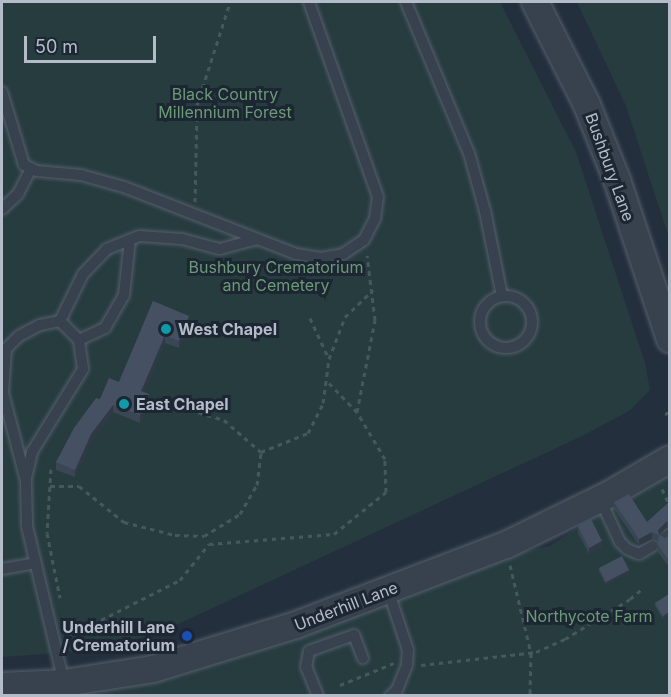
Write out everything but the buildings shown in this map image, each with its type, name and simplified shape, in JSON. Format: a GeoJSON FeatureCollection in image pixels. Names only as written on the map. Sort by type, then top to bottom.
{"type":"FeatureCollection","features":[{"type":"Feature","properties":{"kind":"street","name":"Bushbury Lane"},"geometry":{"type":"LineString","coordinates":[[536,2],[591,116],[617,180],[669,339]]}},
{"type":"Feature","properties":{"kind":"street","name":"Underhill Lane"},"geometry":{"type":"LineString","coordinates":[[2,686],[64,683],[153,669],[296,626],[506,545],[600,499],[669,459]]}},
{"type":"Feature","properties":{"kind":"lane"},"geometry":{"type":"LineString","coordinates":[[2,93],[24,165],[56,174],[81,175],[114,184],[296,254],[321,258],[343,254],[364,240],[375,218],[378,197],[309,2]]}},
{"type":"Feature","properties":{"kind":"lane"},"geometry":{"type":"LineString","coordinates":[[406,2],[469,153],[485,211],[502,296]]}},
{"type":"Feature","properties":{"kind":"lane"},"geometry":{"type":"LineString","coordinates":[[2,209],[18,194],[31,168]]}},
{"type":"Feature","properties":{"kind":"lane"},"geometry":{"type":"LineString","coordinates":[[60,321],[82,274],[107,249],[140,236],[182,239],[220,249],[257,239]]}},
{"type":"Feature","properties":{"kind":"lane"},"geometry":{"type":"LineString","coordinates":[[78,340],[105,328],[124,295],[130,240]]}},
{"type":"Feature","properties":{"kind":"lane"},"geometry":{"type":"LineString","coordinates":[[502,296],[518,298],[525,304],[532,319],[528,336],[523,342],[507,348],[490,343],[484,337],[480,320],[486,304],[502,296]]}},
{"type":"Feature","properties":{"kind":"lane"},"geometry":{"type":"LineString","coordinates":[[60,321],[78,340],[82,369],[32,452],[26,481],[27,526],[64,683]]}},
{"type":"Feature","properties":{"kind":"lane"},"geometry":{"type":"LineString","coordinates":[[26,481],[3,393],[6,349],[19,336],[40,325],[60,321]]}},
{"type":"Feature","properties":{"kind":"lane"},"geometry":{"type":"LineString","coordinates":[[600,499],[620,542],[627,549],[639,554],[653,546]]}},
{"type":"Feature","properties":{"kind":"lane"},"geometry":{"type":"LineString","coordinates":[[2,569],[35,563]]}},
{"type":"Feature","properties":{"kind":"lane"},"geometry":{"type":"LineString","coordinates":[[388,590],[408,650],[407,665],[397,690],[390,696]]}},
{"type":"Feature","properties":{"kind":"lane"},"geometry":{"type":"LineString","coordinates":[[318,696],[306,667],[309,651],[354,635],[363,658]]}},
{"type":"Feature","properties":{"kind":"path"},"geometry":{"type":"LineString","coordinates":[[194,215],[197,105],[230,2]]}},
{"type":"Feature","properties":{"kind":"path"},"geometry":{"type":"LineString","coordinates":[[357,412],[375,320],[373,290],[364,240]]}},
{"type":"Feature","properties":{"kind":"path"},"geometry":{"type":"LineString","coordinates":[[261,452],[308,433],[324,403],[330,359],[345,317],[373,290]]}},
{"type":"Feature","properties":{"kind":"path"},"geometry":{"type":"LineString","coordinates":[[310,318],[330,359]]}},
{"type":"Feature","properties":{"kind":"path"},"geometry":{"type":"LineString","coordinates":[[69,636],[180,580],[209,544],[334,534],[386,492],[385,459],[367,425],[328,382]]}},
{"type":"Feature","properties":{"kind":"path"},"geometry":{"type":"LineString","coordinates":[[181,407],[224,420],[261,452]]}},
{"type":"Feature","properties":{"kind":"path"},"geometry":{"type":"LineString","coordinates":[[50,486],[79,486],[124,522],[175,535],[204,536],[240,514],[257,485],[261,452]]}},
{"type":"Feature","properties":{"kind":"path"},"geometry":{"type":"LineString","coordinates":[[51,469],[47,533],[62,605]]}},
{"type":"Feature","properties":{"kind":"path"},"geometry":{"type":"LineString","coordinates":[[204,536],[209,544]]}},
{"type":"Feature","properties":{"kind":"path"},"geometry":{"type":"LineString","coordinates":[[506,545],[531,653],[530,696]]}},
{"type":"Feature","properties":{"kind":"path"},"geometry":{"type":"LineString","coordinates":[[340,684],[392,663],[446,664],[531,653],[566,639],[630,599],[643,588]]}},
{"type":"Feature","properties":{"kind":"path"},"geometry":{"type":"LineString","coordinates":[[66,625],[72,647]]}},
{"type":"Feature","properties":{"kind":"green space","name":"Bushbury Crematorium and Cemetery"},"geometry":{"type":"Polygon","coordinates":[[[2,2],[500,2],[576,152],[645,363],[650,390],[629,411],[582,436],[159,633],[95,650],[2,657],[2,2]]]}},
{"type":"Feature","properties":{"kind":"green space"},"geometry":{"type":"Polygon","coordinates":[[[577,2],[669,2],[669,238],[626,106],[577,2]]]}},
{"type":"Feature","properties":{"kind":"green space","name":"Northycote Farm"},"geometry":{"type":"Polygon","coordinates":[[[669,476],[669,695],[40,696],[520,552],[550,546],[626,495],[669,476]]]}},
{"type":"Feature","properties":{"kind":"place","name":"West Chapel"},"geometry":{"type":"Point","coordinates":[166,329]}},
{"type":"Feature","properties":{"kind":"place","name":"East Chapel"},"geometry":{"type":"Point","coordinates":[124,404]}},
{"type":"Feature","properties":{"kind":"place","name":"Underhill Lane / Crematorium"},"geometry":{"type":"Point","coordinates":[187,636]}},
{"type":"Feature","properties":{"kind":"park label","name":"Black Country Millennium Forest"},"geometry":{"type":"Point","coordinates":[225,103]}}]}
